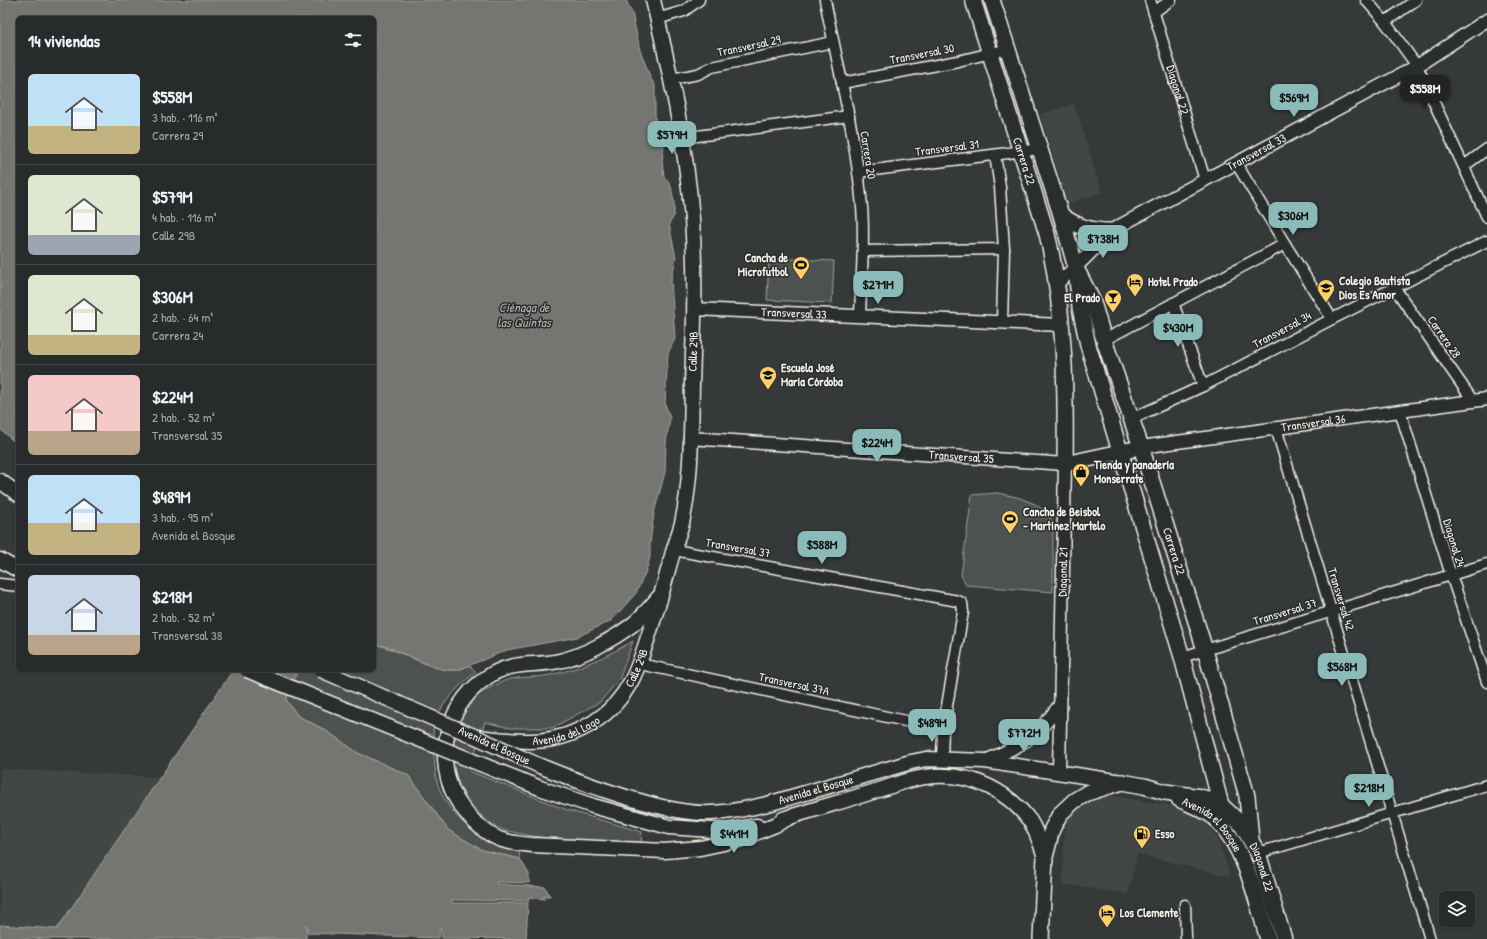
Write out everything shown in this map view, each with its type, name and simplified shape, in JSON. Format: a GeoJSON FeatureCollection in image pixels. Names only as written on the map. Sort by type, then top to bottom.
{"type":"FeatureCollection","features":[{"type":"Feature","properties":{"kind":"main road","name":"Calle 29B"},"geometry":{"type":"LineString","coordinates":[[622,696],[632,682],[640,664],[662,595],[682,523],[690,438],[694,310],[692,224],[682,138],[672,79],[653,0]]}},
{"type":"Feature","properties":{"kind":"main road","name":"Carrera 22"},"geometry":{"type":"LineString","coordinates":[[973,0],[1047,234],[1054,264],[1061,324]]}},
{"type":"Feature","properties":{"kind":"main road","name":"Carrera 22"},"geometry":{"type":"LineString","coordinates":[[992,0],[1061,215],[1076,268],[1080,308],[1088,345],[1182,656],[1221,805]]}},
{"type":"Feature","properties":{"kind":"main road"},"geometry":{"type":"LineString","coordinates":[[1061,215],[1072,223],[1084,228],[1097,231],[1110,231]]}},
{"type":"Feature","properties":{"kind":"main road","name":"Carrera 22"},"geometry":{"type":"LineString","coordinates":[[1076,268],[1093,302],[1110,360],[1141,447],[1204,650],[1247,796],[1255,846]]}},
{"type":"Feature","properties":{"kind":"main road"},"geometry":{"type":"LineString","coordinates":[[1061,324],[1110,360]]}},
{"type":"Feature","properties":{"kind":"main road","name":"Diagonal 21"},"geometry":{"type":"LineString","coordinates":[[1061,324],[1066,396],[1065,464]]}},
{"type":"Feature","properties":{"kind":"main road"},"geometry":{"type":"LineString","coordinates":[[1065,464],[1141,447]]}},
{"type":"Feature","properties":{"kind":"main road"},"geometry":{"type":"LineString","coordinates":[[0,481],[16,493]]}},
{"type":"Feature","properties":{"kind":"main road"},"geometry":{"type":"LineString","coordinates":[[0,560],[16,570]]}},
{"type":"Feature","properties":{"kind":"main road"},"geometry":{"type":"LineString","coordinates":[[0,565],[16,570]]}},
{"type":"Feature","properties":{"kind":"main road"},"geometry":{"type":"LineString","coordinates":[[662,595],[633,624],[611,639],[593,648],[560,661],[518,664],[502,669],[488,676],[474,686],[456,710],[446,739],[445,760],[447,776],[453,792],[463,809],[486,831],[512,843],[532,845],[665,850],[700,848],[744,838],[775,826],[792,816]]}},
{"type":"Feature","properties":{"kind":"main road","name":"Avenida el Bosque"},"geometry":{"type":"LineString","coordinates":[[252,672],[540,788],[593,806],[669,827],[726,831],[752,827],[920,778],[949,776],[968,778],[986,785],[1003,795],[1018,807],[1030,822],[1040,839],[1046,857]]}},
{"type":"Feature","properties":{"kind":"main road","name":"Avenida el Bosque"},"geometry":{"type":"LineString","coordinates":[[326,672],[540,766],[592,787],[637,801],[675,810],[711,813],[749,809],[926,759],[985,761],[1059,772],[1201,797],[1221,805]]}},
{"type":"Feature","properties":{"kind":"main road","name":"Avenida del Lago"},"geometry":{"type":"LineString","coordinates":[[476,737],[522,742],[560,738],[594,722],[609,710],[622,696]]}},
{"type":"Feature","properties":{"kind":"main road"},"geometry":{"type":"LineString","coordinates":[[1041,939],[1046,857],[1052,828],[1060,814],[1074,801],[1087,793],[1122,782]]}},
{"type":"Feature","properties":{"kind":"main road","name":"Avenida el Bosque"},"geometry":{"type":"LineString","coordinates":[[1166,792],[1203,810],[1216,819],[1237,848],[1247,869]]}},
{"type":"Feature","properties":{"kind":"main road","name":"Diagonal 22"},"geometry":{"type":"LineString","coordinates":[[1221,805],[1241,824],[1255,846],[1284,939]]}},
{"type":"Feature","properties":{"kind":"main road","name":"Diagonal 22"},"geometry":{"type":"LineString","coordinates":[[1247,869],[1268,939]]}},
{"type":"Feature","properties":{"kind":"street"},"geometry":{"type":"LineString","coordinates":[[657,19],[684,11],[699,0]]}},
{"type":"Feature","properties":{"kind":"street","name":"Carrera 20"},"geometry":{"type":"LineString","coordinates":[[825,0],[849,116],[862,208],[860,316]]}},
{"type":"Feature","properties":{"kind":"street","name":"Diagonal 22"},"geometry":{"type":"LineString","coordinates":[[1150,0],[1205,180]]}},
{"type":"Feature","properties":{"kind":"street"},"geometry":{"type":"LineString","coordinates":[[1154,12],[1171,0]]}},
{"type":"Feature","properties":{"kind":"street"},"geometry":{"type":"LineString","coordinates":[[1366,0],[1385,22],[1417,66],[1487,217]]}},
{"type":"Feature","properties":{"kind":"street"},"geometry":{"type":"LineString","coordinates":[[1385,22],[1416,0]]}},
{"type":"Feature","properties":{"kind":"street","name":"Transversal 33"},"geometry":{"type":"LineString","coordinates":[[1056,284],[1093,252],[1110,231],[1417,66],[1487,20]]}},
{"type":"Feature","properties":{"kind":"street","name":"Transversal 29"},"geometry":{"type":"LineString","coordinates":[[672,79],[698,74],[712,67],[833,42]]}},
{"type":"Feature","properties":{"kind":"street","name":"Transversal 30"},"geometry":{"type":"LineString","coordinates":[[842,83],[990,54],[1008,49]]}},
{"type":"Feature","properties":{"kind":"street"},"geometry":{"type":"LineString","coordinates":[[682,138],[849,116]]}},
{"type":"Feature","properties":{"kind":"street","name":"Transversal 31"},"geometry":{"type":"LineString","coordinates":[[858,172],[1040,149]]}},
{"type":"Feature","properties":{"kind":"street"},"geometry":{"type":"LineString","coordinates":[[1464,166],[1487,149]]}},
{"type":"Feature","properties":{"kind":"street"},"geometry":{"type":"LineString","coordinates":[[995,155],[1000,187],[1004,250],[1002,322]]}},
{"type":"Feature","properties":{"kind":"street"},"geometry":{"type":"LineString","coordinates":[[1236,163],[1332,319]]}},
{"type":"Feature","properties":{"kind":"street","name":"Transversal 34"},"geometry":{"type":"LineString","coordinates":[[1131,419],[1203,386],[1394,287],[1487,241]]}},
{"type":"Feature","properties":{"kind":"street"},"geometry":{"type":"LineString","coordinates":[[1104,340],[1285,244]]}},
{"type":"Feature","properties":{"kind":"street"},"geometry":{"type":"LineString","coordinates":[[862,251],[1004,250]]}},
{"type":"Feature","properties":{"kind":"street","name":"Carrera 28"},"geometry":{"type":"LineString","coordinates":[[1394,287],[1473,401]]}},
{"type":"Feature","properties":{"kind":"street"},"geometry":{"type":"LineString","coordinates":[[1173,303],[1203,386]]}},
{"type":"Feature","properties":{"kind":"street","name":"Transversal 33"},"geometry":{"type":"LineString","coordinates":[[694,310],[1061,324]]}},
{"type":"Feature","properties":{"kind":"street","name":"Transversal 36"},"geometry":{"type":"LineString","coordinates":[[1141,447],[1487,399]]}},
{"type":"Feature","properties":{"kind":"street","name":"Diagonal 24"},"geometry":{"type":"LineString","coordinates":[[1400,411],[1451,575],[1487,682]]}},
{"type":"Feature","properties":{"kind":"street","name":"Transversal 42"},"geometry":{"type":"LineString","coordinates":[[1276,428],[1430,939]]}},
{"type":"Feature","properties":{"kind":"street","name":"Transversal 35"},"geometry":{"type":"LineString","coordinates":[[690,438],[1065,464]]}},
{"type":"Feature","properties":{"kind":"street","name":"Diagonal 21"},"geometry":{"type":"LineString","coordinates":[[1059,772],[1059,706],[1065,464]]}},
{"type":"Feature","properties":{"kind":"street","name":"Transversal 37"},"geometry":{"type":"LineString","coordinates":[[674,550],[958,601],[962,604],[963,612],[943,729]]}},
{"type":"Feature","properties":{"kind":"street","name":"Transversal 37"},"geometry":{"type":"LineString","coordinates":[[1182,656],[1487,564]]}},
{"type":"Feature","properties":{"kind":"street"},"geometry":{"type":"LineString","coordinates":[[0,584],[16,586]]}},
{"type":"Feature","properties":{"kind":"street","name":"Transversal 37A"},"geometry":{"type":"LineString","coordinates":[[640,664],[943,729]]}},
{"type":"Feature","properties":{"kind":"street"},"geometry":{"type":"LineString","coordinates":[[985,761],[1020,746],[1035,735],[1048,722],[1059,706]]}},
{"type":"Feature","properties":{"kind":"street"},"geometry":{"type":"LineString","coordinates":[[942,759],[943,729]]}},
{"type":"Feature","properties":{"kind":"street"},"geometry":{"type":"LineString","coordinates":[[1255,846],[1392,812],[1487,785]]}},
{"type":"Feature","properties":{"kind":"street"},"geometry":{"type":"LineString","coordinates":[[1185,905],[1186,939]]}},
{"type":"Feature","properties":{"kind":"shaded area"},"geometry":{"type":"Polygon","coordinates":[[[1074,104],[1102,192],[1068,203],[1040,114],[1074,104]]]}},
{"type":"Feature","properties":{"kind":"shaded area","name":"Cancha de Microfutbol"},"geometry":{"type":"Polygon","coordinates":[[[769,258],[834,261],[832,303],[767,300],[769,258]]]}},
{"type":"Feature","properties":{"kind":"shaded area","name":"Cancha de Beisbol - Martinez Martelo"},"geometry":{"type":"Polygon","coordinates":[[[997,493],[1017,497],[1035,504],[1048,513],[1053,524],[1053,592],[966,585],[961,575],[972,495],[997,493]]]}},
{"type":"Feature","properties":{"kind":"shaded area"},"geometry":{"type":"Polygon","coordinates":[[[633,641],[619,680],[600,702],[552,728],[510,728],[485,722],[469,771],[567,810],[642,832],[641,843],[579,841],[532,836],[502,829],[488,821],[479,813],[465,796],[453,764],[453,738],[462,713],[467,706],[478,695],[507,680],[545,676],[583,666],[633,641]]]}},
{"type":"Feature","properties":{"kind":"shaded area"},"geometry":{"type":"Polygon","coordinates":[[[376,645],[438,668],[457,670],[469,665],[476,672],[452,694],[435,720],[433,728],[433,743],[436,778],[448,805],[467,826],[492,841],[519,851],[520,859],[482,850],[448,830],[408,775],[358,753],[325,730],[298,716],[286,700],[297,672],[376,672],[376,645]]]}},
{"type":"Feature","properties":{"kind":"shaded area"},"geometry":{"type":"Polygon","coordinates":[[[0,769],[160,777],[57,929],[0,925],[0,769]]]}},
{"type":"Feature","properties":{"kind":"shaded area","name":"Esso"},"geometry":{"type":"Polygon","coordinates":[[[1106,795],[1186,808],[1200,815],[1217,838],[1231,877],[1137,854],[1128,894],[1063,884],[1064,843],[1068,815],[1089,802],[1106,795]]]}},
{"type":"Feature","properties":{"kind":"water","name":"Ciénaga de las Quintas"},"geometry":{"type":"Polygon","coordinates":[[[0,0],[626,0],[632,13],[640,50],[651,79],[655,85],[655,115],[657,131],[664,144],[662,161],[664,176],[671,186],[674,202],[674,216],[669,224],[676,258],[671,280],[675,339],[668,353],[665,404],[670,418],[666,443],[665,472],[654,513],[650,543],[650,557],[646,571],[636,593],[612,620],[577,637],[507,650],[458,670],[445,670],[431,666],[388,647],[376,644],[376,16],[16,16],[16,443],[0,429],[0,0]]]}},
{"type":"Feature","properties":{"kind":"water"},"geometry":{"type":"Polygon","coordinates":[[[232,672],[297,672],[286,700],[298,716],[325,730],[358,753],[408,775],[448,830],[482,850],[520,859],[529,874],[529,883],[496,882],[496,884],[545,887],[550,896],[544,896],[545,899],[529,897],[528,901],[452,900],[452,903],[528,903],[526,939],[442,938],[441,929],[439,938],[308,933],[306,925],[306,939],[0,939],[0,925],[57,929],[232,672]]]}},
{"type":"Feature","properties":{"kind":"place","name":"Cancha de Microfutbol"},"geometry":{"type":"Point","coordinates":[801,280]}},
{"type":"Feature","properties":{"kind":"place","name":"Hotel Prado"},"geometry":{"type":"Point","coordinates":[1135,297]}},
{"type":"Feature","properties":{"kind":"place","name":"Colegio Bautista Dios Es Amor"},"geometry":{"type":"Point","coordinates":[1326,303]}},
{"type":"Feature","properties":{"kind":"place","name":"El Prado"},"geometry":{"type":"Point","coordinates":[1113,313]}},
{"type":"Feature","properties":{"kind":"place","name":"Escuela José María Córdoba"},"geometry":{"type":"Point","coordinates":[768,390]}},
{"type":"Feature","properties":{"kind":"place","name":"Tienda y panadería Monserrate"},"geometry":{"type":"Point","coordinates":[1081,487]}},
{"type":"Feature","properties":{"kind":"place","name":"Cancha de Beisbol - Martinez Martelo"},"geometry":{"type":"Point","coordinates":[1010,534]}},
{"type":"Feature","properties":{"kind":"place","name":"Esso"},"geometry":{"type":"Point","coordinates":[1142,849]}},
{"type":"Feature","properties":{"kind":"place","name":"Los Clemente"},"geometry":{"type":"Point","coordinates":[1107,928]}}]}
